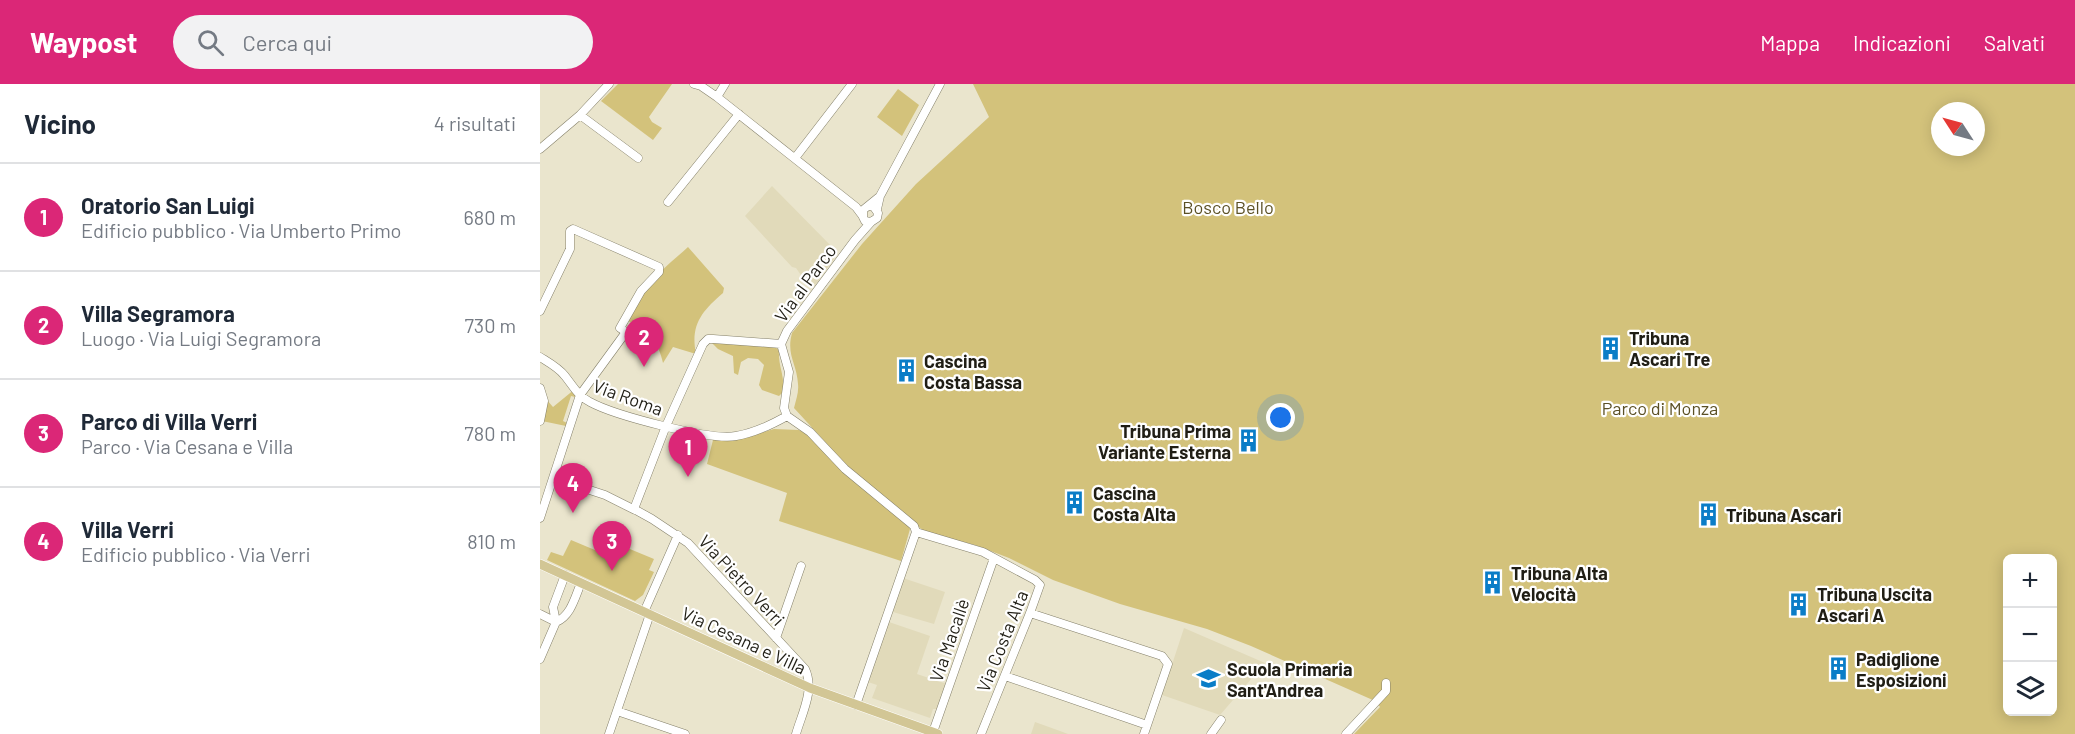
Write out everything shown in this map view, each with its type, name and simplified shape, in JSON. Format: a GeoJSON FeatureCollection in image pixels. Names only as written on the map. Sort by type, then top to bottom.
{"type":"FeatureCollection","features":[{"type":"Feature","properties":{"kind":"main road","name":"Via Cesana e Villa"},"geometry":{"type":"LineString","coordinates":[[540,564],[810,688],[936,733]]}},
{"type":"Feature","properties":{"kind":"street"},"geometry":{"type":"LineString","coordinates":[[540,149],[580,116],[609,84]]}},
{"type":"Feature","properties":{"kind":"street"},"geometry":{"type":"LineString","coordinates":[[694,84],[701,86],[739,114],[856,207],[865,221],[871,222]]}},
{"type":"Feature","properties":{"kind":"street"},"geometry":{"type":"LineString","coordinates":[[717,97],[725,84]]}},
{"type":"Feature","properties":{"kind":"street"},"geometry":{"type":"LineString","coordinates":[[795,158],[852,84]]}},
{"type":"Feature","properties":{"kind":"street"},"geometry":{"type":"LineString","coordinates":[[856,207],[871,207],[880,196],[940,84]]}},
{"type":"Feature","properties":{"kind":"street"},"geometry":{"type":"LineString","coordinates":[[668,202],[739,114]]}},
{"type":"Feature","properties":{"kind":"street"},"geometry":{"type":"LineString","coordinates":[[580,116],[638,158]]}},
{"type":"Feature","properties":{"kind":"street","name":"Via al Parco"},"geometry":{"type":"LineString","coordinates":[[790,418],[784,408],[789,372],[782,344],[787,331],[855,240],[877,218],[871,207],[862,216],[855,240]]}},
{"type":"Feature","properties":{"kind":"street"},"geometry":{"type":"LineString","coordinates":[[540,311],[570,249],[570,231],[573,229],[659,267],[658,272],[641,291],[620,328],[626,332],[580,395],[540,518]]}},
{"type":"Feature","properties":{"kind":"street"},"geometry":{"type":"LineString","coordinates":[[634,509],[666,426],[703,344],[708,339],[782,344]]}},
{"type":"Feature","properties":{"kind":"street"},"geometry":{"type":"LineString","coordinates":[[540,357],[564,374],[580,395]]}},
{"type":"Feature","properties":{"kind":"street"},"geometry":{"type":"LineString","coordinates":[[540,388],[544,401],[540,421]]}},
{"type":"Feature","properties":{"kind":"street","name":"Via Roma"},"geometry":{"type":"LineString","coordinates":[[580,395],[606,409],[666,426]]}},
{"type":"Feature","properties":{"kind":"street"},"geometry":{"type":"LineString","coordinates":[[666,426],[697,434],[735,437],[790,418],[810,432],[845,469],[914,526],[916,532],[856,705]]}},
{"type":"Feature","properties":{"kind":"street","name":"Via Pietro Verri"},"geometry":{"type":"LineString","coordinates":[[554,478],[605,495],[634,509],[688,543],[805,669],[810,688]]}},
{"type":"Feature","properties":{"kind":"street","name":"Via Costa Alta"},"geometry":{"type":"LineString","coordinates":[[916,532],[983,552],[1035,580],[1040,585],[981,734]]}},
{"type":"Feature","properties":{"kind":"street"},"geometry":{"type":"LineString","coordinates":[[609,734],[647,613],[678,535]]}},
{"type":"Feature","properties":{"kind":"street","name":"Via Macallè"},"geometry":{"type":"LineString","coordinates":[[936,733],[994,558]]}},
{"type":"Feature","properties":{"kind":"street"},"geometry":{"type":"LineString","coordinates":[[776,638],[801,566]]}},
{"type":"Feature","properties":{"kind":"street"},"geometry":{"type":"LineString","coordinates":[[540,659],[556,622],[553,607],[565,575]]}},
{"type":"Feature","properties":{"kind":"street"},"geometry":{"type":"LineString","coordinates":[[540,614],[556,622],[563,619],[581,583]]}},
{"type":"Feature","properties":{"kind":"street"},"geometry":{"type":"LineString","coordinates":[[1030,613],[1162,656],[1168,664],[1144,734]]}},
{"type":"Feature","properties":{"kind":"street"},"geometry":{"type":"LineString","coordinates":[[1005,676],[1147,725]]}},
{"type":"Feature","properties":{"kind":"street"},"geometry":{"type":"LineString","coordinates":[[1346,734],[1386,691],[1386,683]]}},
{"type":"Feature","properties":{"kind":"street"},"geometry":{"type":"LineString","coordinates":[[796,734],[810,688]]}},
{"type":"Feature","properties":{"kind":"street"},"geometry":{"type":"LineString","coordinates":[[616,711],[686,734]]}},
{"type":"Feature","properties":{"kind":"street"},"geometry":{"type":"LineString","coordinates":[[1211,734],[1221,720]]}},
{"type":"Feature","properties":{"kind":"shaded area"},"geometry":{"type":"Polygon","coordinates":[[[772,186],[838,253],[814,287],[805,281],[796,268],[792,267],[745,216],[772,186]]]}},
{"type":"Feature","properties":{"kind":"shaded area"},"geometry":{"type":"Polygon","coordinates":[[[903,578],[945,592],[934,624],[893,612],[903,578]]]}},
{"type":"Feature","properties":{"kind":"shaded area"},"geometry":{"type":"Polygon","coordinates":[[[889,622],[930,636],[917,674],[947,684],[937,709],[933,709],[930,718],[872,698],[877,685],[868,682],[889,622]]]}},
{"type":"Feature","properties":{"kind":"shaded area","name":"Scuola Primaria Sant'Andrea"},"geometry":{"type":"Polygon","coordinates":[[[1184,628],[1265,663],[1220,715],[1162,695],[1184,628]]]}},
{"type":"Feature","properties":{"kind":"shaded area"},"geometry":{"type":"Polygon","coordinates":[[[1035,722],[1060,731],[1068,734],[1031,734],[1035,722]]]}},
{"type":"Feature","properties":{"kind":"green space"},"geometry":{"type":"Polygon","coordinates":[[[618,84],[672,84],[649,117],[652,122],[662,128],[653,140],[601,101],[618,84]]]}},
{"type":"Feature","properties":{"kind":"green space","name":"Parco di Monza"},"geometry":{"type":"Polygon","coordinates":[[[973,84],[2075,84],[2075,734],[1354,734],[1380,707],[1375,701],[1207,629],[1120,604],[1053,580],[1009,558],[975,545],[925,532],[850,469],[794,408],[798,387],[790,347],[792,333],[862,244],[916,184],[989,117],[973,84]]]}},
{"type":"Feature","properties":{"kind":"green space"},"geometry":{"type":"Polygon","coordinates":[[[898,89],[919,105],[902,136],[877,117],[898,89]]]}},
{"type":"Feature","properties":{"kind":"green space"},"geometry":{"type":"Polygon","coordinates":[[[688,247],[724,288],[723,293],[699,319],[695,335],[696,354],[673,347],[663,363],[655,342],[639,327],[625,320],[643,290],[688,247]]]}},
{"type":"Feature","properties":{"kind":"green space"},"geometry":{"type":"Polygon","coordinates":[[[712,343],[773,346],[779,350],[783,392],[779,396],[762,390],[759,385],[764,365],[758,359],[748,358],[741,362],[738,375],[734,373],[733,356],[718,349],[712,343]]]}},
{"type":"Feature","properties":{"kind":"green space"},"geometry":{"type":"Polygon","coordinates":[[[575,389],[577,392],[575,397],[571,396],[563,421],[567,423],[566,426],[542,421],[546,399],[553,407],[575,389]]]}},
{"type":"Feature","properties":{"kind":"green space"},"geometry":{"type":"Polygon","coordinates":[[[774,429],[799,430],[807,434],[909,526],[901,561],[779,521],[787,493],[707,464],[713,440],[735,440],[774,429]]]}},
{"type":"Feature","properties":{"kind":"green space"},"geometry":{"type":"Polygon","coordinates":[[[571,540],[602,553],[608,540],[654,559],[649,570],[654,572],[643,595],[635,601],[547,560],[551,552],[563,556],[571,540]]]}},
{"type":"Feature","properties":{"kind":"place","name":"Tribuna Ascari Tre"},"geometry":{"type":"Point","coordinates":[1611,348]}},
{"type":"Feature","properties":{"kind":"place","name":"Villa Segramora"},"geometry":{"type":"Point","coordinates":[644,367]}},
{"type":"Feature","properties":{"kind":"place","name":"Cascina Costa Bassa"},"geometry":{"type":"Point","coordinates":[906,371]}},
{"type":"Feature","properties":{"kind":"place","name":"Tribuna Prima Variante Esterna"},"geometry":{"type":"Point","coordinates":[1249,441]}},
{"type":"Feature","properties":{"kind":"place","name":"Oratorio San Luigi"},"geometry":{"type":"Point","coordinates":[688,477]}},
{"type":"Feature","properties":{"kind":"place","name":"Cascina Costa Alta"},"geometry":{"type":"Point","coordinates":[1075,503]}},
{"type":"Feature","properties":{"kind":"place","name":"Villa Verri"},"geometry":{"type":"Point","coordinates":[573,513]}},
{"type":"Feature","properties":{"kind":"place","name":"Tribuna Ascari"},"geometry":{"type":"Point","coordinates":[1708,515]}},
{"type":"Feature","properties":{"kind":"place","name":"Parco di Villa Verri"},"geometry":{"type":"Point","coordinates":[612,571]}},
{"type":"Feature","properties":{"kind":"place","name":"Tribuna Alta Velocità"},"geometry":{"type":"Point","coordinates":[1493,583]}},
{"type":"Feature","properties":{"kind":"place","name":"Tribuna Uscita Ascari A"},"geometry":{"type":"Point","coordinates":[1799,604]}},
{"type":"Feature","properties":{"kind":"place","name":"Padiglione Esposizioni"},"geometry":{"type":"Point","coordinates":[1838,669]}},
{"type":"Feature","properties":{"kind":"place","name":"Scuola Primaria Sant'Andrea"},"geometry":{"type":"Point","coordinates":[1209,679]}},
{"type":"Feature","properties":{"kind":"park label","name":"Bosco Bello"},"geometry":{"type":"Point","coordinates":[1228,207]}}]}
